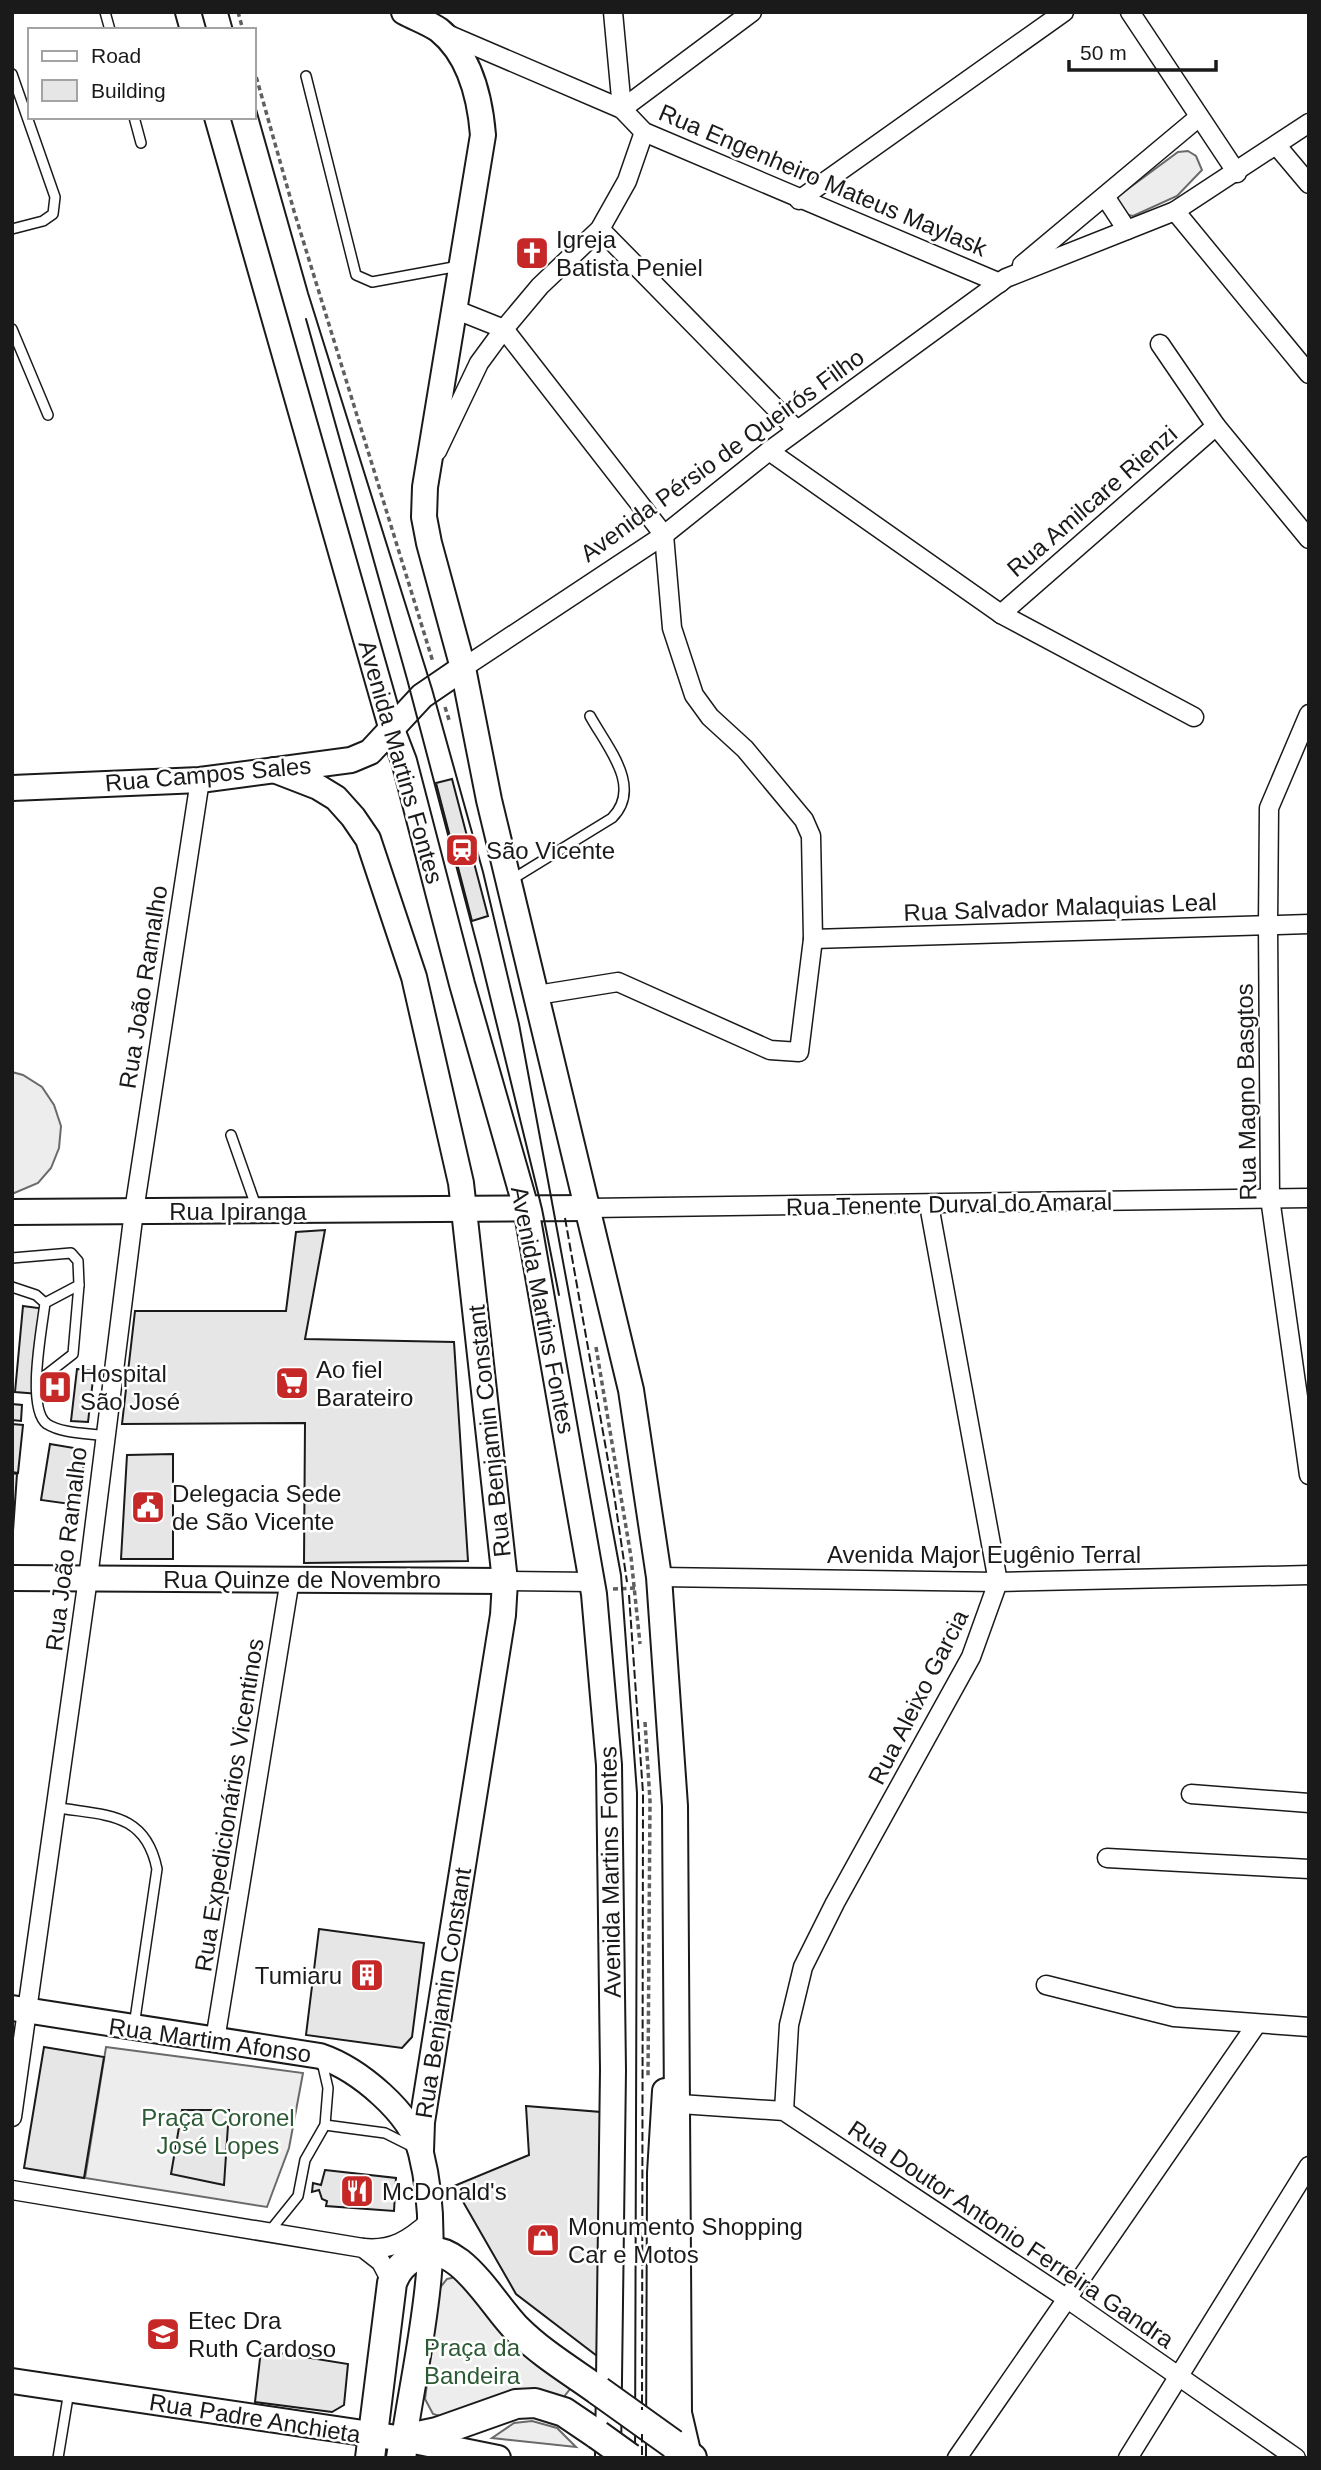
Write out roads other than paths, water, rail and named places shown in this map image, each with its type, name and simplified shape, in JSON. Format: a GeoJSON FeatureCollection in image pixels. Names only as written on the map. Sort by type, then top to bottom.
{"type":"FeatureCollection","features":[{"type":"Feature","properties":{"kind":"main road"},"geometry":{"type":"LineString","coordinates":[[404,12],[439,31],[467,66],[480,101],[483,135],[427,474],[425,517],[429,542],[463,668],[489,801],[590,1208],[631,1390],[659,1577],[674,1749],[680,2104],[678,2454]]}},
{"type":"Feature","properties":{"kind":"main road","name":"Avenida Martins Fontes"},"geometry":{"type":"LineString","coordinates":[[219,119],[391,727],[414,795],[462,984],[526,1208],[592,1582],[609,1765],[613,2083],[603,2446]]}},
{"type":"Feature","properties":{"kind":"main road","name":"Rua Campos Sales"},"geometry":{"type":"LineString","coordinates":[[12,788],[200,780],[351,761],[370,752],[422,696],[463,668]]}},
{"type":"Feature","properties":{"kind":"main road","name":"Rua Benjamin Constant"},"geometry":{"type":"LineString","coordinates":[[274,770],[318,787],[336,798],[368,839],[414,978],[465,1208],[505,1581],[503,1615],[422,2122],[421,2151]]}},
{"type":"Feature","properties":{"kind":"main road"},"geometry":{"type":"LineString","coordinates":[[465,1208],[590,1208]]}},
{"type":"Feature","properties":{"kind":"main road","name":"Rua Ipiranga"},"geometry":{"type":"LineString","coordinates":[[12,1212],[465,1208]]}},
{"type":"Feature","properties":{"kind":"main road","name":"Rua Quinze de Novembro"},"geometry":{"type":"LineString","coordinates":[[12,1578],[505,1581]]}},
{"type":"Feature","properties":{"kind":"main road","name":"Rua Martim Afonso"},"geometry":{"type":"LineString","coordinates":[[20,2010],[320,2056],[339,2062],[368,2081],[394,2109],[421,2151],[433,2250],[402,2449]]}},
{"type":"Feature","properties":{"kind":"main road"},"geometry":{"type":"LineString","coordinates":[[677,2013],[664,2098],[660,2162],[678,2454]]}},
{"type":"Feature","properties":{"kind":"main road"},"geometry":{"type":"LineString","coordinates":[[372,2447],[392,2283],[397,2270],[407,2261],[433,2250],[452,2256],[467,2269],[517,2329],[678,2454]]}},
{"type":"Feature","properties":{"kind":"main road","name":"Rua Padre Anchieta"},"geometry":{"type":"LineString","coordinates":[[12,2381],[69,2389],[372,2447],[498,2458]]}},
{"type":"Feature","properties":{"kind":"main road"},"geometry":{"type":"LineString","coordinates":[[402,2449],[437,2432],[516,2404],[535,2403],[564,2412],[603,2446],[630,2458]]}},
{"type":"Feature","properties":{"kind":"street"},"geometry":{"type":"LineString","coordinates":[[613,12],[622,109]]}},
{"type":"Feature","properties":{"kind":"street"},"geometry":{"type":"LineString","coordinates":[[622,109],[752,12]]}},
{"type":"Feature","properties":{"kind":"street"},"geometry":{"type":"LineString","coordinates":[[799,200],[1064,12]]}},
{"type":"Feature","properties":{"kind":"street"},"geometry":{"type":"LineString","coordinates":[[1130,12],[1237,173]]}},
{"type":"Feature","properties":{"kind":"street","name":"Rua Engenheiro Mateus Maylask"},"geometry":{"type":"LineString","coordinates":[[439,31],[622,109],[645,132],[799,200],[1003,280]]}},
{"type":"Feature","properties":{"kind":"street","name":"Avenida Pérsio de Queirós Filho"},"geometry":{"type":"LineString","coordinates":[[463,668],[664,535],[768,451],[1003,280],[1106,198],[1199,117]]}},
{"type":"Feature","properties":{"kind":"street","name":"Avenida Pérsio de Queirós Filho"},"geometry":{"type":"LineString","coordinates":[[1003,280],[1175,211],[1237,173],[1309,123]]}},
{"type":"Feature","properties":{"kind":"street"},"geometry":{"type":"LineString","coordinates":[[427,474],[464,390],[479,363],[540,286],[600,229],[626,181],[645,132]]}},
{"type":"Feature","properties":{"kind":"street"},"geometry":{"type":"LineString","coordinates":[[1277,146],[1309,184]]}},
{"type":"Feature","properties":{"kind":"street"},"geometry":{"type":"LineString","coordinates":[[1106,198],[1126,230]]}},
{"type":"Feature","properties":{"kind":"street"},"geometry":{"type":"LineString","coordinates":[[1175,211],[1309,374]]}},
{"type":"Feature","properties":{"kind":"street"},"geometry":{"type":"LineString","coordinates":[[600,229],[797,430]]}},
{"type":"Feature","properties":{"kind":"street"},"geometry":{"type":"LineString","coordinates":[[454,309],[504,329],[664,535],[672,628],[694,695],[710,717],[745,748],[804,820],[811,836],[813,939],[799,1052],[770,1050],[618,982],[537,995]]}},
{"type":"Feature","properties":{"kind":"street"},"geometry":{"type":"LineString","coordinates":[[1160,344],[1216,426],[1309,539]]}},
{"type":"Feature","properties":{"kind":"street","name":"Rua Amilcare Rienzi"},"geometry":{"type":"LineString","coordinates":[[1001,614],[1216,426]]}},
{"type":"Feature","properties":{"kind":"street"},"geometry":{"type":"LineString","coordinates":[[768,451],[1001,614],[1194,717]]}},
{"type":"Feature","properties":{"kind":"street","name":"Rua Magno Basgtos"},"geometry":{"type":"LineString","coordinates":[[1309,714],[1269,808],[1268,925],[1270,1198],[1309,1475]]}},
{"type":"Feature","properties":{"kind":"street","name":"Rua João Ramalho"},"geometry":{"type":"LineString","coordinates":[[12,2117],[20,2010],[88,1578],[134,1211],[200,780]]}},
{"type":"Feature","properties":{"kind":"street","name":"Rua Salvador Malaquias Leal"},"geometry":{"type":"LineString","coordinates":[[813,939],[1309,924]]}},
{"type":"Feature","properties":{"kind":"street","name":"Rua Tenente Durval do Amaral"},"geometry":{"type":"LineString","coordinates":[[590,1208],[1309,1198]]}},
{"type":"Feature","properties":{"kind":"street","name":"Rua Aleixo Garcia"},"geometry":{"type":"LineString","coordinates":[[784,2111],[789,2025],[803,1967],[971,1657],[998,1581],[929,1205]]}},
{"type":"Feature","properties":{"kind":"street","name":"Avenida Major Eugênio Terral"},"geometry":{"type":"LineString","coordinates":[[659,1577],[998,1581],[1309,1575]]}},
{"type":"Feature","properties":{"kind":"street","name":"Rua Expedicionários Vicentinos"},"geometry":{"type":"LineString","coordinates":[[215,2040],[290,1579]]}},
{"type":"Feature","properties":{"kind":"street","name":"Rua Quinze de Novembro"},"geometry":{"type":"LineString","coordinates":[[505,1581],[592,1582]]}},
{"type":"Feature","properties":{"kind":"street"},"geometry":{"type":"LineString","coordinates":[[1191,1794],[1309,1803]]}},
{"type":"Feature","properties":{"kind":"street"},"geometry":{"type":"LineString","coordinates":[[1107,1858],[1309,1869]]}},
{"type":"Feature","properties":{"kind":"street"},"geometry":{"type":"LineString","coordinates":[[1046,1985],[1174,2017],[1309,2027]]}},
{"type":"Feature","properties":{"kind":"street"},"geometry":{"type":"LineString","coordinates":[[957,2458],[1069,2300],[1256,2025]]}},
{"type":"Feature","properties":{"kind":"street","name":"Rua Doutor Antonio Ferreira Gandra"},"geometry":{"type":"LineString","coordinates":[[680,2104],[784,2111],[1069,2300],[1296,2458]]}},
{"type":"Feature","properties":{"kind":"street"},"geometry":{"type":"LineString","coordinates":[[1128,2458],[1309,2166]]}},
{"type":"Feature","properties":{"kind":"street"},"geometry":{"type":"LineString","coordinates":[[12,2190],[382,2250],[400,2244],[430,2221]]}},
{"type":"Feature","properties":{"kind":"street"},"geometry":{"type":"LineString","coordinates":[[363,2248],[381,2262],[392,2283]]}},
{"type":"Feature","properties":{"kind":"lane"},"geometry":{"type":"LineString","coordinates":[[12,74],[55,197],[53,214],[43,221],[12,229]]}},
{"type":"Feature","properties":{"kind":"lane"},"geometry":{"type":"LineString","coordinates":[[306,76],[356,275],[373,282],[461,266]]}},
{"type":"Feature","properties":{"kind":"lane"},"geometry":{"type":"LineString","coordinates":[[135,119],[141,143]]}},
{"type":"Feature","properties":{"kind":"lane"},"geometry":{"type":"LineString","coordinates":[[12,329],[48,415]]}},
{"type":"Feature","properties":{"kind":"lane"},"geometry":{"type":"LineString","coordinates":[[510,880],[612,818],[623,808],[626,794],[624,778],[590,716]]}},
{"type":"Feature","properties":{"kind":"lane"},"geometry":{"type":"LineString","coordinates":[[231,1135],[257,1211]]}},
{"type":"Feature","properties":{"kind":"lane"},"geometry":{"type":"LineString","coordinates":[[12,1258],[71,1253],[79,1261],[73,1354],[37,1381]]}},
{"type":"Feature","properties":{"kind":"lane"},"geometry":{"type":"LineString","coordinates":[[45,1303],[79,1285]]}},
{"type":"Feature","properties":{"kind":"lane"},"geometry":{"type":"LineString","coordinates":[[12,1287],[36,1295],[45,1303]]}},
{"type":"Feature","properties":{"kind":"lane"},"geometry":{"type":"LineString","coordinates":[[45,1303],[36,1402],[44,1422],[57,1429],[105,1436]]}},
{"type":"Feature","properties":{"kind":"lane"},"geometry":{"type":"LineString","coordinates":[[54,1807],[125,1819],[138,1828],[154,1854],[157,1869],[133,2029]]}},
{"type":"Feature","properties":{"kind":"lane"},"geometry":{"type":"LineString","coordinates":[[269,2232],[298,2196],[304,2160],[325,2125],[328,2088],[320,2056]]}},
{"type":"Feature","properties":{"kind":"lane"},"geometry":{"type":"LineString","coordinates":[[325,2125],[385,2133],[421,2151]]}},
{"type":"Feature","properties":{"kind":"lane"},"geometry":{"type":"LineString","coordinates":[[58,2458],[69,2389]]}},
{"type":"Feature","properties":{"kind":"tram line"},"geometry":{"type":"LineString","coordinates":[[228,12],[232,28]]}},
{"type":"Feature","properties":{"kind":"tram line"},"geometry":{"type":"LineString","coordinates":[[256,109],[308,293],[432,689],[483,872],[519,1024],[621,1575],[637,1793],[635,2458]]}},
{"type":"Feature","properties":{"kind":"tram line"},"geometry":{"type":"LineString","coordinates":[[306,319],[407,679],[480,956],[542,1209],[559,1295]]}},
{"type":"Feature","properties":{"kind":"place","name":"Igreja Batista Peniel"},"geometry":{"type":"Point","coordinates":[532,253]}},
{"type":"Feature","properties":{"kind":"place","name":"São Vicente"},"geometry":{"type":"Point","coordinates":[462,850]}},
{"type":"Feature","properties":{"kind":"place","name":"Ao fiel Barateiro"},"geometry":{"type":"Point","coordinates":[292,1383]}},
{"type":"Feature","properties":{"kind":"place","name":"Hospital São José"},"geometry":{"type":"Point","coordinates":[55,1387]}},
{"type":"Feature","properties":{"kind":"place","name":"Delegacia Sede de São Vicente"},"geometry":{"type":"Point","coordinates":[148,1507]}},
{"type":"Feature","properties":{"kind":"place","name":"Tumiaru"},"geometry":{"type":"Point","coordinates":[367,1975]}},
{"type":"Feature","properties":{"kind":"place","name":"McDonald's"},"geometry":{"type":"Point","coordinates":[357,2191]}},
{"type":"Feature","properties":{"kind":"place","name":"Monumento Shopping Car e Motos"},"geometry":{"type":"Point","coordinates":[543,2240]}},
{"type":"Feature","properties":{"kind":"place","name":"Etec Dra Ruth Cardoso"},"geometry":{"type":"Point","coordinates":[163,2334]}},
{"type":"Feature","properties":{"kind":"park label","name":"Praça Coronel José Lopes"},"geometry":{"type":"Point","coordinates":[218,2131]}},
{"type":"Feature","properties":{"kind":"park label","name":"Praça da Bandeira"},"geometry":{"type":"Point","coordinates":[472,2361]}}]}
